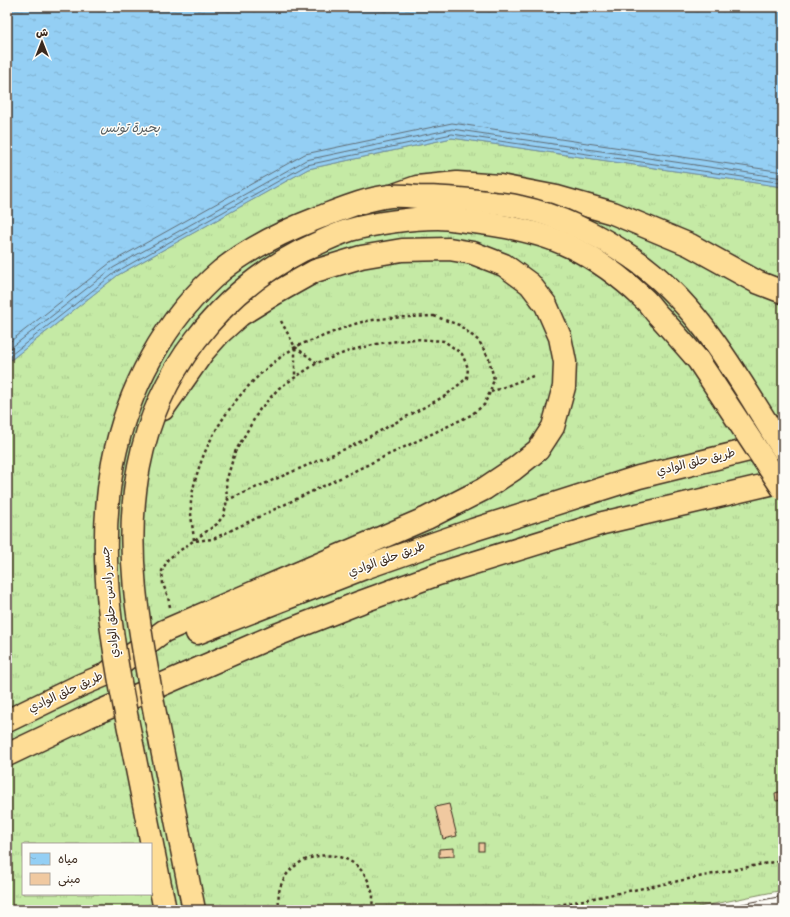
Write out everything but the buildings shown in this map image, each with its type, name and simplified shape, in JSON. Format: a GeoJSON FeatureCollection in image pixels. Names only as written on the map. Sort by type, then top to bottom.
{"type":"FeatureCollection","features":[{"type":"Feature","properties":{"kind":"highway"},"geometry":{"type":"LineString","coordinates":[[393,196],[417,187],[457,183],[500,186],[557,196],[613,213],[690,245],[757,282],[783,292]]}},
{"type":"Feature","properties":{"kind":"highway"},"geometry":{"type":"LineString","coordinates":[[393,196],[456,198],[519,206],[554,216],[575,225],[634,259],[665,283],[713,338],[783,449]]}},
{"type":"Feature","properties":{"kind":"highway","name":"جسر رادس–حلق الوادي"},"geometry":{"type":"LineString","coordinates":[[152,843],[120,686],[111,631],[106,578],[108,505],[114,462],[124,422],[149,360],[157,347],[170,328],[198,294],[223,270],[247,253],[274,237],[298,226],[350,206],[370,200],[393,196]]}},
{"type":"Feature","properties":{"kind":"highway"},"geometry":{"type":"LineString","coordinates":[[149,430],[162,393],[194,341],[209,322],[253,281],[285,260],[316,244],[349,231],[390,222],[439,218],[502,226],[536,233],[569,246],[600,264],[644,299],[694,356],[783,489]]}},
{"type":"Feature","properties":{"kind":"highway"},"geometry":{"type":"LineString","coordinates":[[106,674],[164,631],[427,518],[484,489],[514,469],[538,450],[553,427],[564,387],[566,362],[560,337],[546,305],[530,284],[504,265],[474,253],[450,249],[402,250],[361,257],[315,271],[240,315],[202,352],[149,430]]}},
{"type":"Feature","properties":{"kind":"highway","name":"جسر رادس–حلق الوادي"},"geometry":{"type":"LineString","coordinates":[[149,430],[139,465],[133,510],[132,540],[137,611],[148,678],[194,910]]}},
{"type":"Feature","properties":{"kind":"highway","name":"طريق حلق الوادي"},"geometry":{"type":"LineString","coordinates":[[7,721],[203,630],[364,568],[466,532],[639,477],[783,442]]}},
{"type":"Feature","properties":{"kind":"highway"},"geometry":{"type":"LineString","coordinates":[[7,755],[87,717],[274,636],[361,602],[431,577],[603,523],[783,481]]}},
{"type":"Feature","properties":{"kind":"highway","name":"جسر رادس–حلق الوادي"},"geometry":{"type":"LineString","coordinates":[[152,845],[165,910]]}},
{"type":"Feature","properties":{"kind":"path"},"geometry":{"type":"LineString","coordinates":[[434,316],[459,325],[479,341],[489,359],[494,379],[484,405],[471,415],[213,539],[194,541],[191,504],[196,475],[206,449],[224,418],[242,394],[268,367],[295,347],[362,322],[404,317],[434,316]]}},
{"type":"Feature","properties":{"kind":"path"},"geometry":{"type":"LineString","coordinates":[[281,321],[295,347],[317,363]]}},
{"type":"Feature","properties":{"kind":"path"},"geometry":{"type":"LineString","coordinates":[[164,631],[171,620],[168,597],[163,584],[162,571],[168,559],[217,524],[224,515],[228,500],[226,482],[236,452],[260,409],[279,388],[317,363],[352,350],[381,343],[415,339],[444,341],[462,354],[468,368],[467,378],[445,396],[352,446],[228,500]]}},
{"type":"Feature","properties":{"kind":"path"},"geometry":{"type":"LineString","coordinates":[[295,347],[295,377]]}},
{"type":"Feature","properties":{"kind":"path"},"geometry":{"type":"LineString","coordinates":[[490,392],[532,376]]}},
{"type":"Feature","properties":{"kind":"path"},"geometry":{"type":"LineString","coordinates":[[279,910],[279,891],[286,874],[300,861],[318,855],[336,855],[353,863],[366,876],[373,894],[372,910]]}},
{"type":"Feature","properties":{"kind":"path"},"geometry":{"type":"LineString","coordinates":[[534,910],[783,860]]}},
{"type":"Feature","properties":{"kind":"green space"},"geometry":{"type":"Polygon","coordinates":[[[452,138],[783,187],[783,890],[684,910],[7,910],[7,363],[118,275],[308,169],[452,138]]]}},
{"type":"Feature","properties":{"kind":"water","name":"بحيرة تونس"},"geometry":{"type":"Polygon","coordinates":[[[7,7],[783,7],[783,187],[452,138],[308,169],[118,275],[7,363],[7,7]]]}},
{"type":"Feature","properties":{"kind":"tram line"},"geometry":{"type":"LineString","coordinates":[[712,910],[783,896]]}},
{"type":"Feature","properties":{"kind":"tram line"},"geometry":{"type":"LineString","coordinates":[[762,910],[783,906]]}}]}
